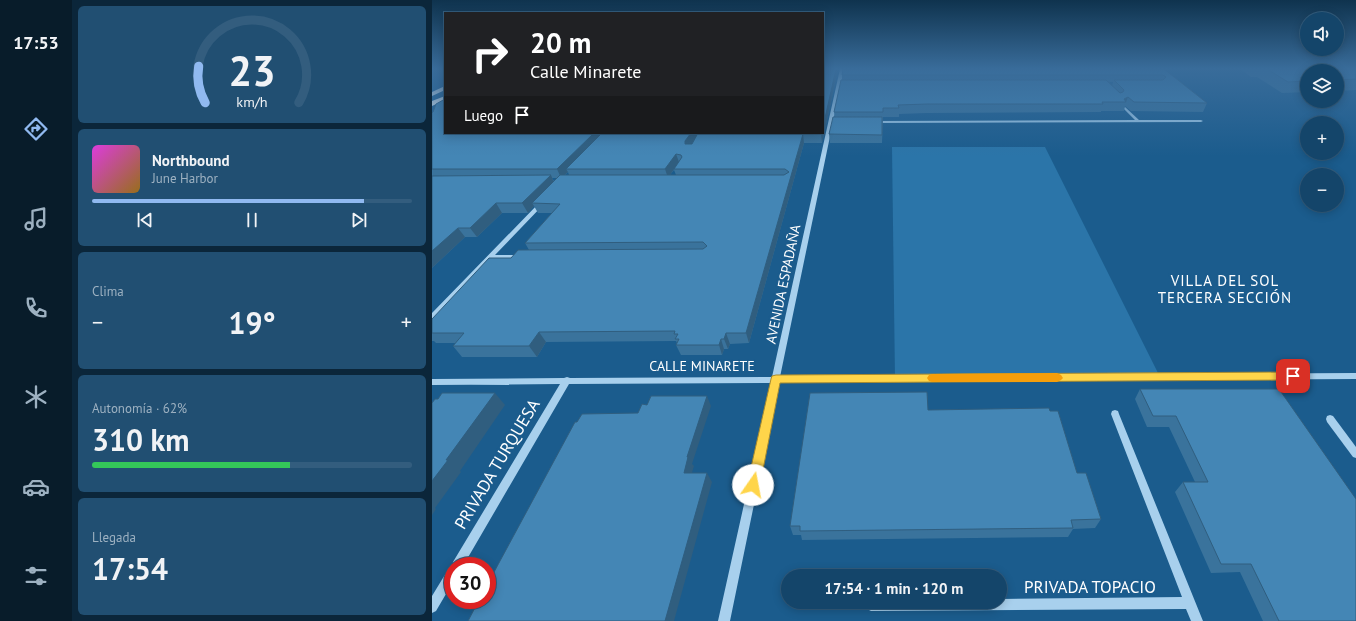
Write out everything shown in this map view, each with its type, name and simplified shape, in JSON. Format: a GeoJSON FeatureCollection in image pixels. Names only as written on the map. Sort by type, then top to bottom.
{"type":"FeatureCollection","features":[{"type":"Feature","properties":{"kind":"highway"},"geometry":{"type":"LineString","coordinates":[[432,104],[443,101]]}},
{"type":"Feature","properties":{"kind":"street","name":"AVENIDA ESPADAÑA"},"geometry":{"type":"LineString","coordinates":[[724,621],[776,379],[840,98]]}},
{"type":"Feature","properties":{"kind":"street"},"geometry":{"type":"LineString","coordinates":[[1125,108],[1138,121]]}},
{"type":"Feature","properties":{"kind":"street"},"geometry":{"type":"LineString","coordinates":[[870,122],[1201,121]]}},
{"type":"Feature","properties":{"kind":"street"},"geometry":{"type":"LineString","coordinates":[[432,317],[547,198]]}},
{"type":"Feature","properties":{"kind":"street"},"geometry":{"type":"LineString","coordinates":[[490,257],[529,257]]}},
{"type":"Feature","properties":{"kind":"street","name":"CALLE MINARETE"},"geometry":{"type":"LineString","coordinates":[[432,382],[1356,376]]}},
{"type":"Feature","properties":{"kind":"street","name":"PRIVADA TURQUESA"},"geometry":{"type":"LineString","coordinates":[[462,557],[567,380]]}},
{"type":"Feature","properties":{"kind":"street"},"geometry":{"type":"LineString","coordinates":[[1115,414],[1197,621]]}},
{"type":"Feature","properties":{"kind":"street"},"geometry":{"type":"LineString","coordinates":[[1330,419],[1356,454]]}},
{"type":"Feature","properties":{"kind":"street"},"geometry":{"type":"LineString","coordinates":[[432,608],[444,587]]}},
{"type":"Feature","properties":{"kind":"street","name":"PRIVADA TOPACIO"},"geometry":{"type":"LineString","coordinates":[[1007,604],[1190,603]]}},
{"type":"Feature","properties":{"kind":"shaded area"},"geometry":{"type":"Polygon","coordinates":[[[892,147],[1045,147],[1160,377],[895,379],[892,147]]]}},
{"type":"Feature","properties":{"kind":"building"},"geometry":{"type":"Polygon","coordinates":[[[824,98],[830,98],[824,123],[824,98]]]}},
{"type":"Feature","properties":{"kind":"building"},"geometry":{"type":"Polygon","coordinates":[[[837,98],[1126,98],[1124,99],[1126,102],[1102,102],[1103,104],[927,104],[898,105],[899,108],[883,108],[883,112],[834,112],[837,98]]]}},
{"type":"Feature","properties":{"kind":"building"},"geometry":{"type":"Polygon","coordinates":[[[1129,98],[1201,98],[1207,103],[1134,102],[1129,98]]]}},
{"type":"Feature","properties":{"kind":"building"},"geometry":{"type":"Polygon","coordinates":[[[444,100],[444,134],[593,134],[557,169],[432,169],[432,113],[436,104],[444,100]]]}},
{"type":"Feature","properties":{"kind":"building"},"geometry":{"type":"Polygon","coordinates":[[[833,117],[882,117],[882,135],[829,134],[833,117]]]}},
{"type":"Feature","properties":{"kind":"building"},"geometry":{"type":"Polygon","coordinates":[[[601,134],[690,134],[685,141],[685,144],[692,144],[697,134],[803,134],[746,333],[726,333],[724,339],[721,339],[719,345],[676,345],[679,339],[675,339],[678,334],[674,334],[675,331],[539,332],[529,346],[453,346],[464,333],[432,333],[432,319],[489,258],[511,258],[518,250],[703,249],[707,246],[703,242],[525,243],[560,204],[532,203],[560,175],[784,175],[789,172],[785,169],[674,169],[682,157],[681,155],[676,154],[665,169],[566,169],[601,134]]]}},
{"type":"Feature","properties":{"kind":"building"},"geometry":{"type":"Polygon","coordinates":[[[551,175],[522,203],[496,203],[470,228],[458,228],[432,251],[432,176],[551,175]]]}},
{"type":"Feature","properties":{"kind":"building"},"geometry":{"type":"Polygon","coordinates":[[[1140,389],[1279,389],[1356,499],[1356,621],[1279,621],[1251,564],[1221,564],[1183,482],[1208,482],[1176,416],[1153,416],[1140,389]]]}},
{"type":"Feature","properties":{"kind":"building"},"geometry":{"type":"Polygon","coordinates":[[[927,392],[928,410],[1049,408],[1050,411],[1058,411],[1077,473],[1086,473],[1101,519],[1071,520],[1073,528],[800,531],[800,526],[790,526],[810,393],[927,392]]]}},
{"type":"Feature","properties":{"kind":"building"},"geometry":{"type":"Polygon","coordinates":[[[442,393],[495,393],[432,481],[432,403],[435,399],[438,399],[442,393]]]}},
{"type":"Feature","properties":{"kind":"building"},"geometry":{"type":"Polygon","coordinates":[[[651,396],[707,396],[687,457],[684,473],[707,473],[665,621],[468,621],[474,609],[496,609],[496,568],[575,422],[577,422],[582,414],[638,413],[642,404],[647,405],[651,396]]]}},
{"type":"Feature","properties":{"kind":"slow traffic"},"geometry":{"type":"LineString","coordinates":[[932,378],[1057,378]]}},
{"type":"Feature","properties":{"kind":"district","name":"VILLA DEL SOL TERCERA SECCIÓN"},"geometry":{"type":"Point","coordinates":[1225,290]}},
{"type":"Feature","properties":{"kind":"route"},"geometry":{"type":"LineString","coordinates":[[753,485],[776,379],[1293,376]]}}]}
